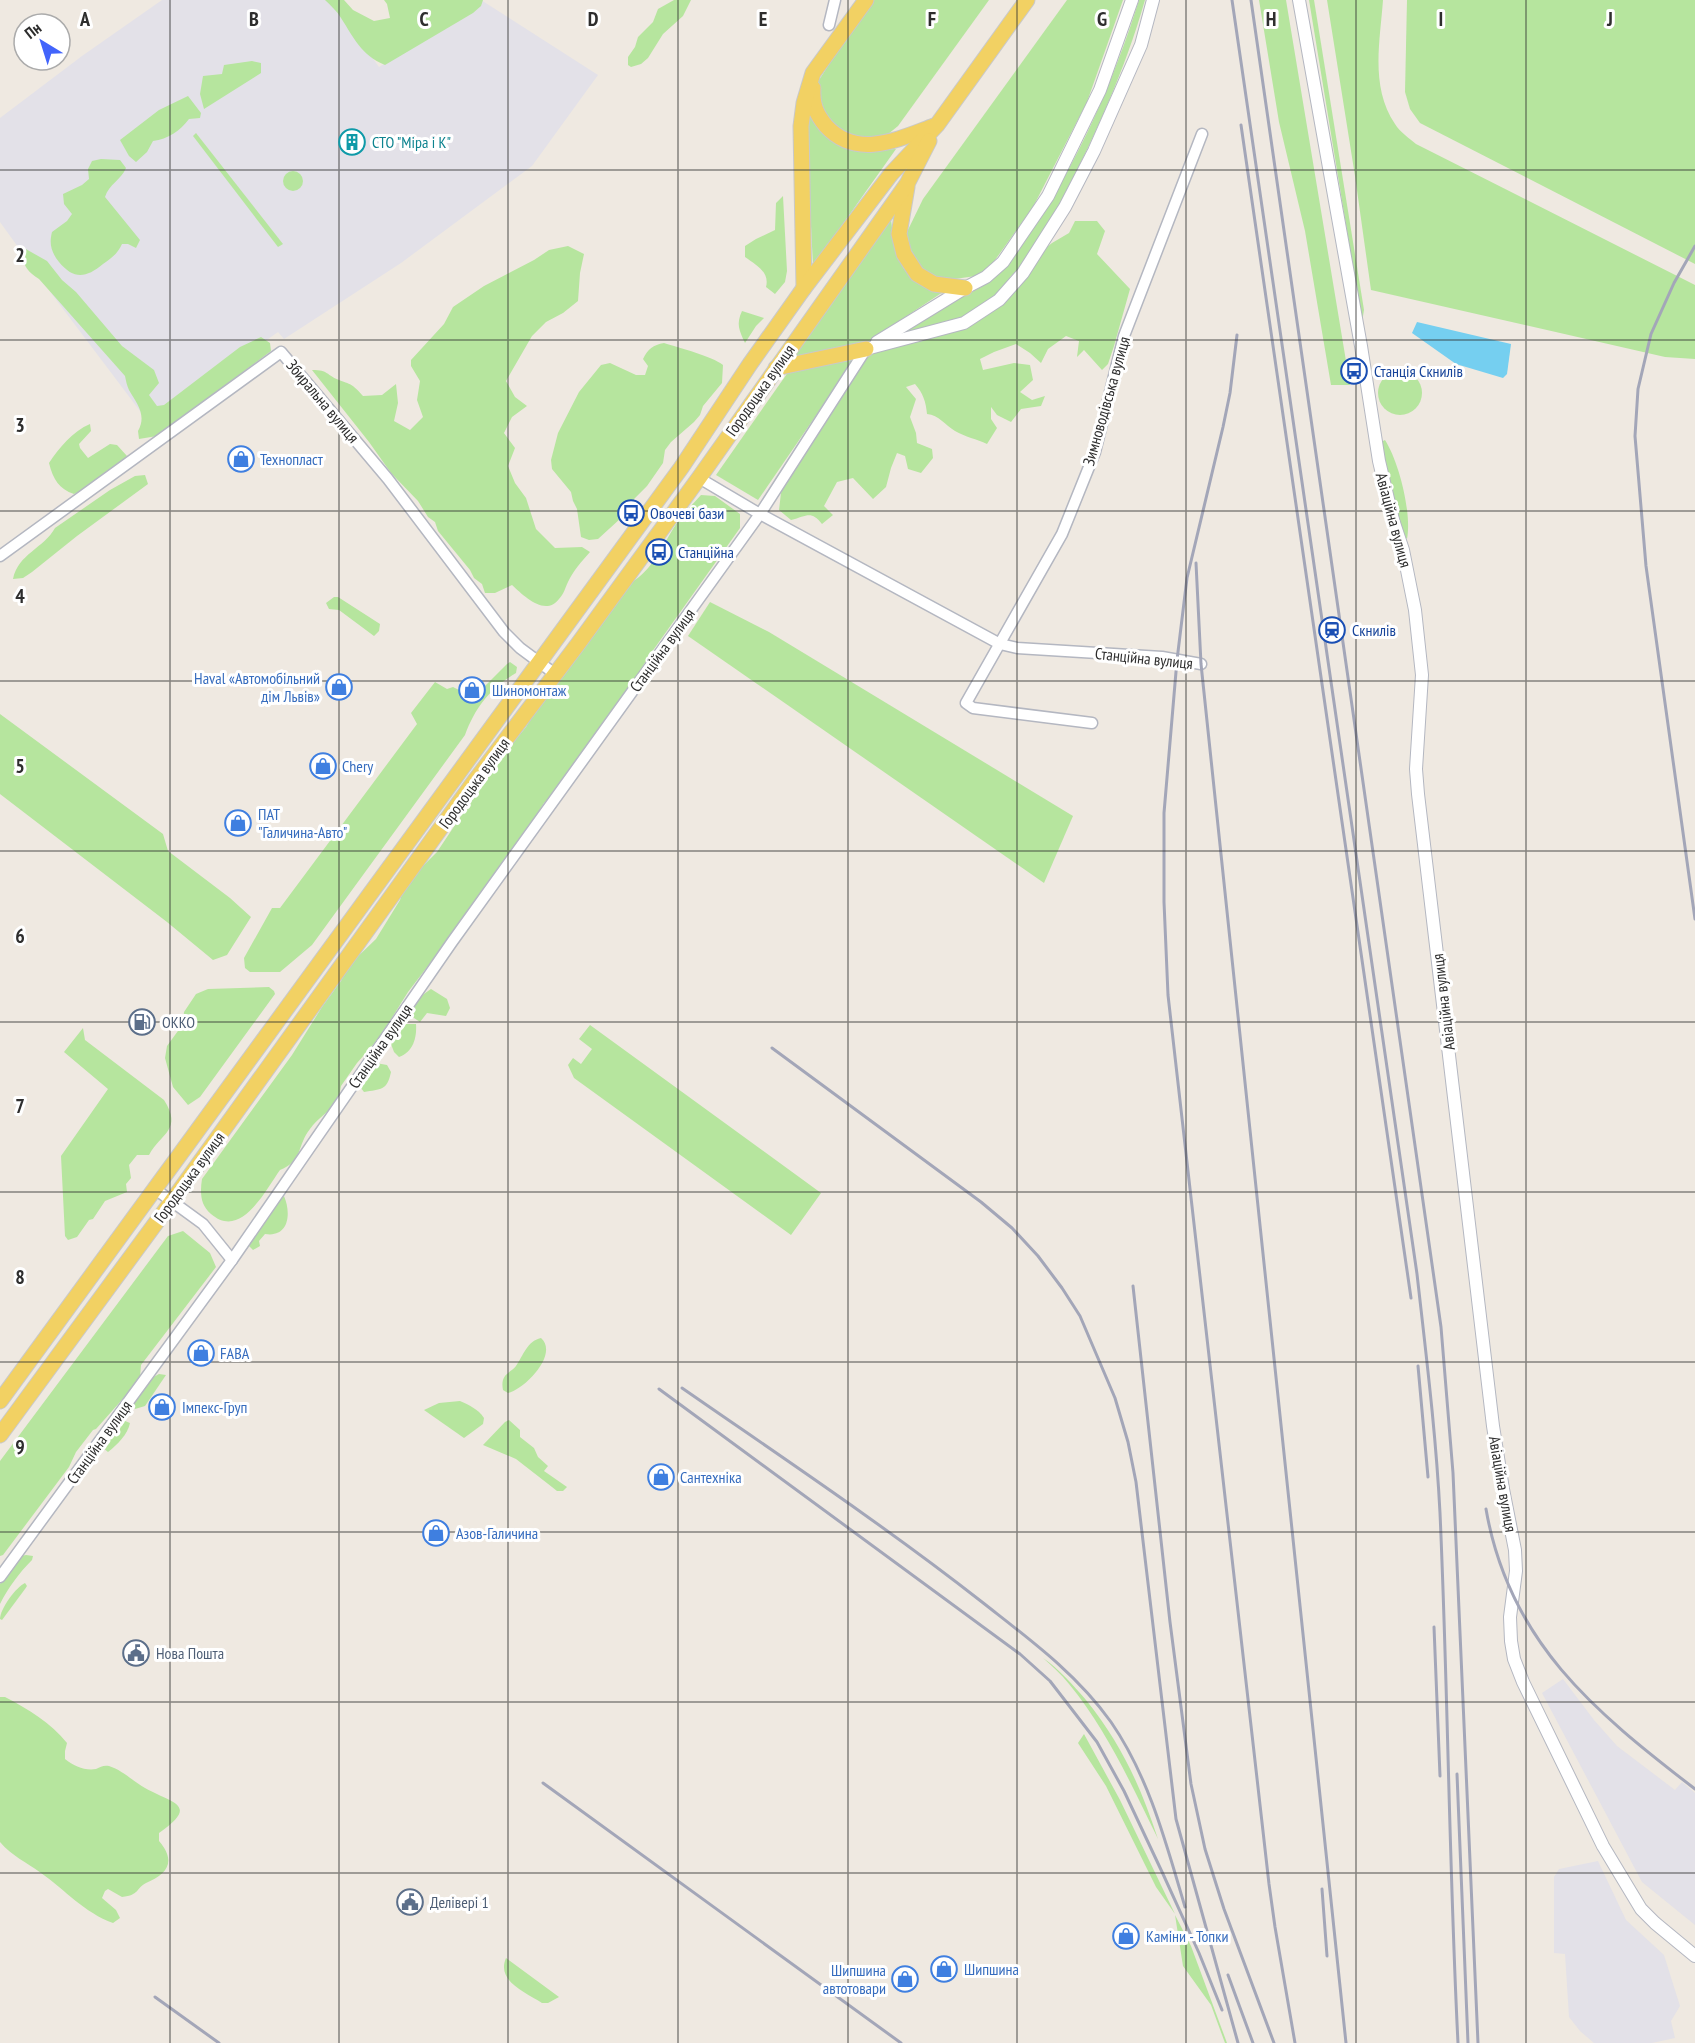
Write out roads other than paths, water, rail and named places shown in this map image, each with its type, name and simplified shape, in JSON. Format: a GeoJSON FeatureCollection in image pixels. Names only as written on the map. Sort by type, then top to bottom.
{"type":"FeatureCollection","features":[{"type":"Feature","properties":{"kind":"main road"},"geometry":{"type":"LineString","coordinates":[[804,288],[801,126],[804,103],[813,74],[866,0]]}},
{"type":"Feature","properties":{"kind":"main road","name":"Городоцька вулиця"},"geometry":{"type":"LineString","coordinates":[[0,1401],[681,468],[804,288],[891,174],[937,125],[1027,0]]}},
{"type":"Feature","properties":{"kind":"main road"},"geometry":{"type":"LineString","coordinates":[[813,74],[813,103],[820,119],[835,136],[850,143],[866,145],[890,142],[937,125]]}},
{"type":"Feature","properties":{"kind":"main road","name":"Городоцька вулиця"},"geometry":{"type":"LineString","coordinates":[[0,1435],[476,779],[699,478],[907,184],[937,125]]}},
{"type":"Feature","properties":{"kind":"main road"},"geometry":{"type":"LineString","coordinates":[[907,184],[899,234],[904,254],[917,274],[934,284],[965,288]]}},
{"type":"Feature","properties":{"kind":"main road"},"geometry":{"type":"LineString","coordinates":[[776,368],[866,348]]}},
{"type":"Feature","properties":{"kind":"street"},"geometry":{"type":"LineString","coordinates":[[829,25],[835,0]]}},
{"type":"Feature","properties":{"kind":"street"},"geometry":{"type":"LineString","coordinates":[[866,348],[986,277],[1003,262],[1048,196],[1100,90],[1132,0]]}},
{"type":"Feature","properties":{"kind":"street"},"geometry":{"type":"LineString","coordinates":[[866,348],[964,323],[999,300],[1023,273],[1065,207],[1094,151],[1141,45],[1153,0]]}},
{"type":"Feature","properties":{"kind":"street","name":"Авіаційна вулиця"},"geometry":{"type":"LineString","coordinates":[[1299,0],[1361,346],[1379,461],[1393,520],[1403,550],[1414,610],[1422,675],[1417,777],[1493,1426],[1515,1550],[1516,1571],[1510,1617],[1514,1659],[1528,1693],[1603,1846],[1641,1909],[1695,1956]]}},
{"type":"Feature","properties":{"kind":"street","name":"Зимноводівська вулиця"},"geometry":{"type":"LineString","coordinates":[[1092,723],[973,708],[966,703],[1062,534],[1095,452],[1124,336],[1202,134]]}},
{"type":"Feature","properties":{"kind":"street","name":"Станційна вулиця"},"geometry":{"type":"LineString","coordinates":[[0,1577],[232,1260],[452,942],[760,514],[866,348]]}},
{"type":"Feature","properties":{"kind":"street","name":"Збиральна вулиця"},"geometry":{"type":"LineString","coordinates":[[0,556],[281,351],[388,479],[504,632],[539,662]]}},
{"type":"Feature","properties":{"kind":"street","name":"Станційна вулиця"},"geometry":{"type":"LineString","coordinates":[[699,478],[760,514],[1000,644],[1017,648],[1162,657],[1201,664]]}},
{"type":"Feature","properties":{"kind":"street"},"geometry":{"type":"LineString","coordinates":[[539,662],[555,674]]}},
{"type":"Feature","properties":{"kind":"street"},"geometry":{"type":"LineString","coordinates":[[155,1189],[203,1224],[232,1260]]}},
{"type":"Feature","properties":{"kind":"water"},"geometry":{"type":"Polygon","coordinates":[[[1417,322],[1511,344],[1507,374],[1503,378],[1456,364],[1412,333],[1417,322]]]}},
{"type":"Feature","properties":{"kind":"railway"},"geometry":{"type":"LineString","coordinates":[[1232,0],[1417,1274],[1427,1364],[1440,1513],[1458,2043]]}},
{"type":"Feature","properties":{"kind":"railway"},"geometry":{"type":"LineString","coordinates":[[1251,0],[1441,1327],[1453,1473],[1478,2043]]}},
{"type":"Feature","properties":{"kind":"railway"},"geometry":{"type":"LineString","coordinates":[[1241,125],[1411,1298]]}},
{"type":"Feature","properties":{"kind":"railway"},"geometry":{"type":"LineString","coordinates":[[1695,246],[1674,283],[1651,334],[1638,389],[1635,436],[1646,566],[1695,919]]}},
{"type":"Feature","properties":{"kind":"railway"},"geometry":{"type":"LineString","coordinates":[[1237,335],[1230,393],[1187,578],[1177,660],[1164,813],[1164,902],[1168,995],[1269,1884],[1295,2043]]}},
{"type":"Feature","properties":{"kind":"railway"},"geometry":{"type":"LineString","coordinates":[[1196,563],[1201,664],[1346,2043]]}},
{"type":"Feature","properties":{"kind":"railway"},"geometry":{"type":"LineString","coordinates":[[772,1048],[981,1202],[1012,1228],[1038,1256],[1080,1316],[1115,1398],[1128,1442],[1136,1482],[1176,1819],[1238,2043]]}},
{"type":"Feature","properties":{"kind":"railway"},"geometry":{"type":"LineString","coordinates":[[1133,1286],[1170,1622],[1191,1784],[1205,1849],[1224,1909],[1274,2043]]}},
{"type":"Feature","properties":{"kind":"railway"},"geometry":{"type":"LineString","coordinates":[[1418,1366],[1428,1477]]}},
{"type":"Feature","properties":{"kind":"railway"},"geometry":{"type":"LineString","coordinates":[[682,1388],[908,1546],[1034,1643],[1083,1688],[1111,1722],[1136,1765],[1155,1811],[1185,1907]]}},
{"type":"Feature","properties":{"kind":"railway"},"geometry":{"type":"LineString","coordinates":[[659,1389],[1020,1654],[1050,1681],[1097,1742],[1124,1791],[1199,1953],[1222,2010]]}},
{"type":"Feature","properties":{"kind":"railway"},"geometry":{"type":"LineString","coordinates":[[1486,1509],[1497,1556],[1514,1598],[1536,1635],[1561,1670],[1623,1731],[1695,1789]]}},
{"type":"Feature","properties":{"kind":"railway"},"geometry":{"type":"LineString","coordinates":[[1434,1627],[1440,1776]]}},
{"type":"Feature","properties":{"kind":"railway"},"geometry":{"type":"LineString","coordinates":[[1457,1774],[1468,2043]]}},
{"type":"Feature","properties":{"kind":"railway"},"geometry":{"type":"LineString","coordinates":[[543,1783],[901,2043]]}},
{"type":"Feature","properties":{"kind":"railway"},"geometry":{"type":"LineString","coordinates":[[1322,1889],[1327,1956]]}},
{"type":"Feature","properties":{"kind":"railway"},"geometry":{"type":"LineString","coordinates":[[1228,1975],[1253,2043]]}},
{"type":"Feature","properties":{"kind":"railway"},"geometry":{"type":"LineString","coordinates":[[155,1997],[219,2043]]}},
{"type":"Feature","properties":{"kind":"place","name":"СТО \"Міра і К\""},"geometry":{"type":"Point","coordinates":[352,142]}},
{"type":"Feature","properties":{"kind":"place","name":"Станція Скнилів"},"geometry":{"type":"Point","coordinates":[1354,371]}},
{"type":"Feature","properties":{"kind":"place","name":"Технопласт"},"geometry":{"type":"Point","coordinates":[241,459]}},
{"type":"Feature","properties":{"kind":"place","name":"Овочеві бази"},"geometry":{"type":"Point","coordinates":[631,513]}},
{"type":"Feature","properties":{"kind":"place","name":"Станційна"},"geometry":{"type":"Point","coordinates":[659,552]}},
{"type":"Feature","properties":{"kind":"place","name":"Скнилів"},"geometry":{"type":"Point","coordinates":[1332,630]}},
{"type":"Feature","properties":{"kind":"place","name":"Haval «Автомобільний дім Львів»"},"geometry":{"type":"Point","coordinates":[339,687]}},
{"type":"Feature","properties":{"kind":"place","name":"Шиномонтаж"},"geometry":{"type":"Point","coordinates":[472,690]}},
{"type":"Feature","properties":{"kind":"place","name":"Chery"},"geometry":{"type":"Point","coordinates":[323,766]}},
{"type":"Feature","properties":{"kind":"place","name":"ПАТ \"Галичина-Авто\""},"geometry":{"type":"Point","coordinates":[238,823]}},
{"type":"Feature","properties":{"kind":"place","name":"ОККО"},"geometry":{"type":"Point","coordinates":[142,1022]}},
{"type":"Feature","properties":{"kind":"place","name":"FABA"},"geometry":{"type":"Point","coordinates":[201,1353]}},
{"type":"Feature","properties":{"kind":"place","name":"Імпекс-Груп"},"geometry":{"type":"Point","coordinates":[162,1407]}},
{"type":"Feature","properties":{"kind":"place","name":"Сантехніка"},"geometry":{"type":"Point","coordinates":[661,1477]}},
{"type":"Feature","properties":{"kind":"place","name":"Азов-Галичина"},"geometry":{"type":"Point","coordinates":[436,1533]}},
{"type":"Feature","properties":{"kind":"place","name":"Нова Пошта"},"geometry":{"type":"Point","coordinates":[136,1653]}},
{"type":"Feature","properties":{"kind":"place","name":"Делівері 1"},"geometry":{"type":"Point","coordinates":[410,1902]}},
{"type":"Feature","properties":{"kind":"place","name":"Каміни - Топки"},"geometry":{"type":"Point","coordinates":[1126,1936]}},
{"type":"Feature","properties":{"kind":"place","name":"Шипшина"},"geometry":{"type":"Point","coordinates":[944,1969]}},
{"type":"Feature","properties":{"kind":"place","name":"Шипшина автотовари"},"geometry":{"type":"Point","coordinates":[905,1979]}}]}
